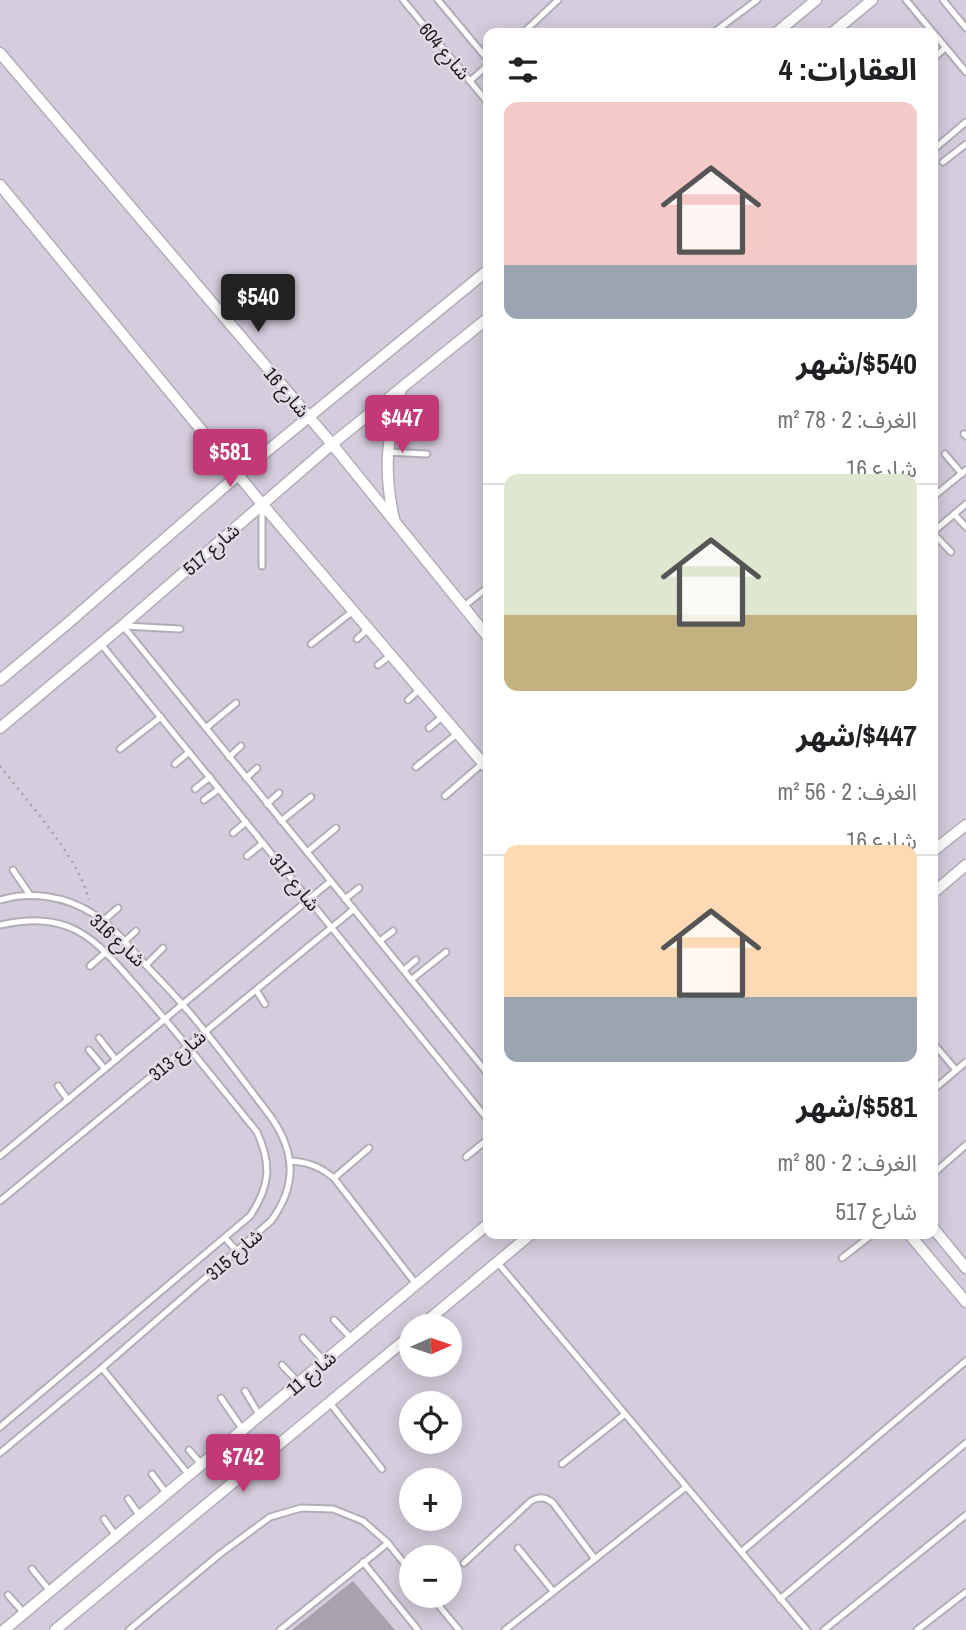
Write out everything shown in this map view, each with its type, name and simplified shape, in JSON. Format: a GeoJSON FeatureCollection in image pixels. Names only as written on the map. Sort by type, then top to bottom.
{"type":"FeatureCollection","features":[{"type":"Feature","properties":{"kind":"street"},"geometry":{"type":"LineString","coordinates":[[782,28],[816,0]]}},
{"type":"Feature","properties":{"kind":"street"},"geometry":{"type":"LineString","coordinates":[[838,28],[872,0]]}},
{"type":"Feature","properties":{"kind":"street","name":"شارع 16"},"geometry":{"type":"LineString","coordinates":[[0,53],[332,444],[483,631]]}},
{"type":"Feature","properties":{"kind":"street"},"geometry":{"type":"LineString","coordinates":[[0,185],[262,504],[483,762]]}},
{"type":"Feature","properties":{"kind":"street","name":"شارع 517"},"geometry":{"type":"LineString","coordinates":[[0,680],[238,475],[483,274]]}},
{"type":"Feature","properties":{"kind":"street","name":"شارع 517"},"geometry":{"type":"LineString","coordinates":[[0,728],[332,444],[483,322]]}},
{"type":"Feature","properties":{"kind":"street"},"geometry":{"type":"LineString","coordinates":[[395,523],[387,476],[387,452],[392,419],[402,387]]}},
{"type":"Feature","properties":{"kind":"street"},"geometry":{"type":"LineString","coordinates":[[938,848],[966,825]]}},
{"type":"Feature","properties":{"kind":"street"},"geometry":{"type":"LineString","coordinates":[[938,889],[966,865]]}},
{"type":"Feature","properties":{"kind":"street","name":"شارع 11"},"geometry":{"type":"LineString","coordinates":[[4,1630],[483,1228]]}},
{"type":"Feature","properties":{"kind":"street"},"geometry":{"type":"LineString","coordinates":[[938,1234],[965,1266]]}},
{"type":"Feature","properties":{"kind":"street"},"geometry":{"type":"LineString","coordinates":[[436,1314],[525,1239]]}},
{"type":"Feature","properties":{"kind":"street"},"geometry":{"type":"LineString","coordinates":[[913,1239],[966,1302]]}},
{"type":"Feature","properties":{"kind":"street","name":"شارع 11"},"geometry":{"type":"LineString","coordinates":[[55,1630],[399,1345]]}},
{"type":"Feature","properties":{"kind":"lane","name":"شارع 604"},"geometry":{"type":"LineString","coordinates":[[403,0],[483,97]]}},
{"type":"Feature","properties":{"kind":"lane","name":"شارع 604"},"geometry":{"type":"LineString","coordinates":[[438,0],[483,57]]}},
{"type":"Feature","properties":{"kind":"lane"},"geometry":{"type":"LineString","coordinates":[[528,28],[558,0]]}},
{"type":"Feature","properties":{"kind":"lane"},"geometry":{"type":"LineString","coordinates":[[720,28],[757,0]]}},
{"type":"Feature","properties":{"kind":"lane"},"geometry":{"type":"LineString","coordinates":[[905,0],[929,28]]}},
{"type":"Feature","properties":{"kind":"lane"},"geometry":{"type":"LineString","coordinates":[[943,0],[966,27]]}},
{"type":"Feature","properties":{"kind":"lane"},"geometry":{"type":"LineString","coordinates":[[938,39],[966,72]]}},
{"type":"Feature","properties":{"kind":"lane"},"geometry":{"type":"LineString","coordinates":[[938,55],[946,48]]}},
{"type":"Feature","properties":{"kind":"lane"},"geometry":{"type":"LineString","coordinates":[[470,81],[483,68]]}},
{"type":"Feature","properties":{"kind":"lane"},"geometry":{"type":"LineString","coordinates":[[938,146],[966,122]]}},
{"type":"Feature","properties":{"kind":"lane"},"geometry":{"type":"LineString","coordinates":[[943,162],[966,144]]}},
{"type":"Feature","properties":{"kind":"lane"},"geometry":{"type":"LineString","coordinates":[[387,452],[427,454]]}},
{"type":"Feature","properties":{"kind":"lane"},"geometry":{"type":"LineString","coordinates":[[938,493],[964,472],[945,454]]}},
{"type":"Feature","properties":{"kind":"lane"},"geometry":{"type":"LineString","coordinates":[[262,504],[262,566]]}},
{"type":"Feature","properties":{"kind":"lane"},"geometry":{"type":"LineString","coordinates":[[938,528],[966,504]]}},
{"type":"Feature","properties":{"kind":"lane"},"geometry":{"type":"LineString","coordinates":[[954,514],[966,527]]}},
{"type":"Feature","properties":{"kind":"lane"},"geometry":{"type":"LineString","coordinates":[[938,538],[951,552]]}},
{"type":"Feature","properties":{"kind":"lane"},"geometry":{"type":"LineString","coordinates":[[463,607],[483,591]]}},
{"type":"Feature","properties":{"kind":"lane"},"geometry":{"type":"LineString","coordinates":[[311,645],[353,611]]}},
{"type":"Feature","properties":{"kind":"lane"},"geometry":{"type":"LineString","coordinates":[[122,626],[180,629]]}},
{"type":"Feature","properties":{"kind":"lane","name":"شارع 317"},"geometry":{"type":"LineString","coordinates":[[122,626],[483,1068]]}},
{"type":"Feature","properties":{"kind":"lane"},"geometry":{"type":"LineString","coordinates":[[357,639],[368,629]]}},
{"type":"Feature","properties":{"kind":"lane","name":"شارع 317"},"geometry":{"type":"LineString","coordinates":[[101,643],[483,1114]]}},
{"type":"Feature","properties":{"kind":"lane"},"geometry":{"type":"LineString","coordinates":[[378,665],[391,655]]}},
{"type":"Feature","properties":{"kind":"lane"},"geometry":{"type":"LineString","coordinates":[[408,700],[420,689]]}},
{"type":"Feature","properties":{"kind":"lane"},"geometry":{"type":"LineString","coordinates":[[206,728],[236,703]]}},
{"type":"Feature","properties":{"kind":"lane"},"geometry":{"type":"LineString","coordinates":[[429,728],[443,716]]}},
{"type":"Feature","properties":{"kind":"lane"},"geometry":{"type":"LineString","coordinates":[[120,749],[161,717]]}},
{"type":"Feature","properties":{"kind":"lane"},"geometry":{"type":"LineString","coordinates":[[416,767],[458,733]]}},
{"type":"Feature","properties":{"kind":"lane"},"geometry":{"type":"LineString","coordinates":[[229,757],[241,746]]}},
{"type":"Feature","properties":{"kind":"lane"},"geometry":{"type":"LineString","coordinates":[[175,764],[189,752]]}},
{"type":"Feature","properties":{"kind":"lane"},"geometry":{"type":"LineString","coordinates":[[246,778],[257,768]]}},
{"type":"Feature","properties":{"kind":"lane"},"geometry":{"type":"LineString","coordinates":[[445,796],[483,768]]}},
{"type":"Feature","properties":{"kind":"lane"},"geometry":{"type":"LineString","coordinates":[[195,789],[210,777]]}},
{"type":"Feature","properties":{"kind":"lane"},"geometry":{"type":"LineString","coordinates":[[204,800],[219,789]]}},
{"type":"Feature","properties":{"kind":"lane"},"geometry":{"type":"LineString","coordinates":[[267,804],[279,793]]}},
{"type":"Feature","properties":{"kind":"lane"},"geometry":{"type":"LineString","coordinates":[[281,821],[311,797]]}},
{"type":"Feature","properties":{"kind":"lane"},"geometry":{"type":"LineString","coordinates":[[233,834],[246,822]]}},
{"type":"Feature","properties":{"kind":"lane"},"geometry":{"type":"LineString","coordinates":[[307,852],[336,828]]}},
{"type":"Feature","properties":{"kind":"lane"},"geometry":{"type":"LineString","coordinates":[[247,856],[263,843]]}},
{"type":"Feature","properties":{"kind":"lane"},"geometry":{"type":"LineString","coordinates":[[13,870],[30,895]]}},
{"type":"Feature","properties":{"kind":"lane","name":"شارع 313"},"geometry":{"type":"LineString","coordinates":[[0,1156],[331,881]]}},
{"type":"Feature","properties":{"kind":"lane"},"geometry":{"type":"LineString","coordinates":[[345,899],[359,888]]}},
{"type":"Feature","properties":{"kind":"lane","name":"شارع 316"},"geometry":{"type":"LineString","coordinates":[[0,900],[30,895],[48,897],[71,903],[92,913],[103,921],[183,1004]]}},
{"type":"Feature","properties":{"kind":"lane"},"geometry":{"type":"LineString","coordinates":[[103,921],[118,908]]}},
{"type":"Feature","properties":{"kind":"lane","name":"شارع 313"},"geometry":{"type":"LineString","coordinates":[[0,1201],[354,909]]}},
{"type":"Feature","properties":{"kind":"lane","name":"شارع 316"},"geometry":{"type":"LineString","coordinates":[[0,925],[22,920],[47,921],[71,928],[92,940],[106,953],[165,1019]]}},
{"type":"Feature","properties":{"kind":"lane"},"geometry":{"type":"LineString","coordinates":[[124,942],[136,931]]}},
{"type":"Feature","properties":{"kind":"lane"},"geometry":{"type":"LineString","coordinates":[[380,942],[393,931]]}},
{"type":"Feature","properties":{"kind":"lane"},"geometry":{"type":"LineString","coordinates":[[146,965],[163,948]]}},
{"type":"Feature","properties":{"kind":"lane"},"geometry":{"type":"LineString","coordinates":[[411,980],[446,952]]}},
{"type":"Feature","properties":{"kind":"lane"},"geometry":{"type":"LineString","coordinates":[[90,966],[106,953]]}},
{"type":"Feature","properties":{"kind":"lane"},"geometry":{"type":"LineString","coordinates":[[404,970],[416,960]]}},
{"type":"Feature","properties":{"kind":"lane"},"geometry":{"type":"LineString","coordinates":[[256,990],[265,1004]]}},
{"type":"Feature","properties":{"kind":"lane","name":"شارع 315"},"geometry":{"type":"LineString","coordinates":[[0,1453],[271,1222],[281,1208],[287,1193],[290,1161],[280,1130],[183,1004]]}},
{"type":"Feature","properties":{"kind":"lane","name":"شارع 315"},"geometry":{"type":"LineString","coordinates":[[0,1427],[225,1238],[250,1216],[260,1201],[268,1167],[257,1132],[165,1019]]}},
{"type":"Feature","properties":{"kind":"lane"},"geometry":{"type":"LineString","coordinates":[[99,1038],[116,1060]]}},
{"type":"Feature","properties":{"kind":"lane"},"geometry":{"type":"LineString","coordinates":[[938,1049],[956,1070]]}},
{"type":"Feature","properties":{"kind":"lane"},"geometry":{"type":"LineString","coordinates":[[89,1050],[105,1069]]}},
{"type":"Feature","properties":{"kind":"lane"},"geometry":{"type":"LineString","coordinates":[[938,1086],[966,1062]]}},
{"type":"Feature","properties":{"kind":"lane"},"geometry":{"type":"LineString","coordinates":[[58,1086],[68,1100]]}},
{"type":"Feature","properties":{"kind":"lane"},"geometry":{"type":"LineString","coordinates":[[22,1127],[26,1134]]}},
{"type":"Feature","properties":{"kind":"lane"},"geometry":{"type":"LineString","coordinates":[[466,1157],[483,1143]]}},
{"type":"Feature","properties":{"kind":"lane"},"geometry":{"type":"LineString","coordinates":[[938,1170],[966,1145]]}},
{"type":"Feature","properties":{"kind":"lane"},"geometry":{"type":"LineString","coordinates":[[334,1178],[369,1147]]}},
{"type":"Feature","properties":{"kind":"lane"},"geometry":{"type":"LineString","coordinates":[[290,1161],[306,1162],[321,1168],[334,1178],[417,1284]]}},
{"type":"Feature","properties":{"kind":"lane"},"geometry":{"type":"LineString","coordinates":[[225,1238],[237,1251]]}},
{"type":"Feature","properties":{"kind":"lane"},"geometry":{"type":"LineString","coordinates":[[842,1258],[867,1239]]}},
{"type":"Feature","properties":{"kind":"lane"},"geometry":{"type":"LineString","coordinates":[[498,1263],[807,1630]]}},
{"type":"Feature","properties":{"kind":"lane"},"geometry":{"type":"LineString","coordinates":[[334,1320],[352,1339]]}},
{"type":"Feature","properties":{"kind":"lane"},"geometry":{"type":"LineString","coordinates":[[303,1338],[325,1362]]}},
{"type":"Feature","properties":{"kind":"lane"},"geometry":{"type":"LineString","coordinates":[[741,1552],[966,1361]]}},
{"type":"Feature","properties":{"kind":"lane"},"geometry":{"type":"LineString","coordinates":[[282,1365],[299,1383]]}},
{"type":"Feature","properties":{"kind":"lane"},"geometry":{"type":"LineString","coordinates":[[102,1368],[190,1475]]}},
{"type":"Feature","properties":{"kind":"lane"},"geometry":{"type":"LineString","coordinates":[[245,1391],[260,1416]]}},
{"type":"Feature","properties":{"kind":"lane"},"geometry":{"type":"LineString","coordinates":[[221,1398],[243,1430]]}},
{"type":"Feature","properties":{"kind":"lane"},"geometry":{"type":"LineString","coordinates":[[330,1403],[382,1469]]}},
{"type":"Feature","properties":{"kind":"lane"},"geometry":{"type":"LineString","coordinates":[[562,1464],[625,1414]]}},
{"type":"Feature","properties":{"kind":"lane"},"geometry":{"type":"LineString","coordinates":[[780,1599],[966,1443]]}},
{"type":"Feature","properties":{"kind":"lane"},"geometry":{"type":"LineString","coordinates":[[190,1450],[202,1465]]}},
{"type":"Feature","properties":{"kind":"lane"},"geometry":{"type":"LineString","coordinates":[[152,1474],[167,1494]]}},
{"type":"Feature","properties":{"kind":"lane"},"geometry":{"type":"LineString","coordinates":[[505,1630],[686,1486]]}},
{"type":"Feature","properties":{"kind":"lane"},"geometry":{"type":"LineString","coordinates":[[464,1563],[531,1501],[540,1497],[553,1503],[595,1559]]}},
{"type":"Feature","properties":{"kind":"lane"},"geometry":{"type":"LineString","coordinates":[[128,1500],[140,1516]]}},
{"type":"Feature","properties":{"kind":"lane"},"geometry":{"type":"LineString","coordinates":[[129,1630],[220,1554],[270,1517],[301,1508],[333,1509],[363,1521],[399,1558]]}},
{"type":"Feature","properties":{"kind":"lane"},"geometry":{"type":"LineString","coordinates":[[824,1630],[966,1514]]}},
{"type":"Feature","properties":{"kind":"lane"},"geometry":{"type":"LineString","coordinates":[[104,1519],[116,1536]]}},
{"type":"Feature","properties":{"kind":"lane"},"geometry":{"type":"LineString","coordinates":[[280,1630],[387,1543]]}},
{"type":"Feature","properties":{"kind":"lane"},"geometry":{"type":"LineString","coordinates":[[518,1548],[553,1591]]}},
{"type":"Feature","properties":{"kind":"lane"},"geometry":{"type":"LineString","coordinates":[[363,1563],[418,1630]]}},
{"type":"Feature","properties":{"kind":"lane"},"geometry":{"type":"LineString","coordinates":[[32,1569],[50,1591]]}},
{"type":"Feature","properties":{"kind":"lane"},"geometry":{"type":"LineString","coordinates":[[918,1630],[966,1592]]}},
{"type":"Feature","properties":{"kind":"lane"},"geometry":{"type":"LineString","coordinates":[[8,1595],[24,1613]]}},
{"type":"Feature","properties":{"kind":"lane"},"geometry":{"type":"LineString","coordinates":[[441,1608],[459,1630]]}},
{"type":"Feature","properties":{"kind":"path"},"geometry":{"type":"LineString","coordinates":[[0,766],[61,845],[86,889],[92,913]]}},
{"type":"Feature","properties":{"kind":"shaded area"},"geometry":{"type":"Polygon","coordinates":[[[0,0],[966,0],[966,1630],[0,1630],[0,0]]]}},
{"type":"Feature","properties":{"kind":"building"},"geometry":{"type":"Polygon","coordinates":[[[353,1581],[395,1630],[292,1630],[353,1581]]]}}]}
